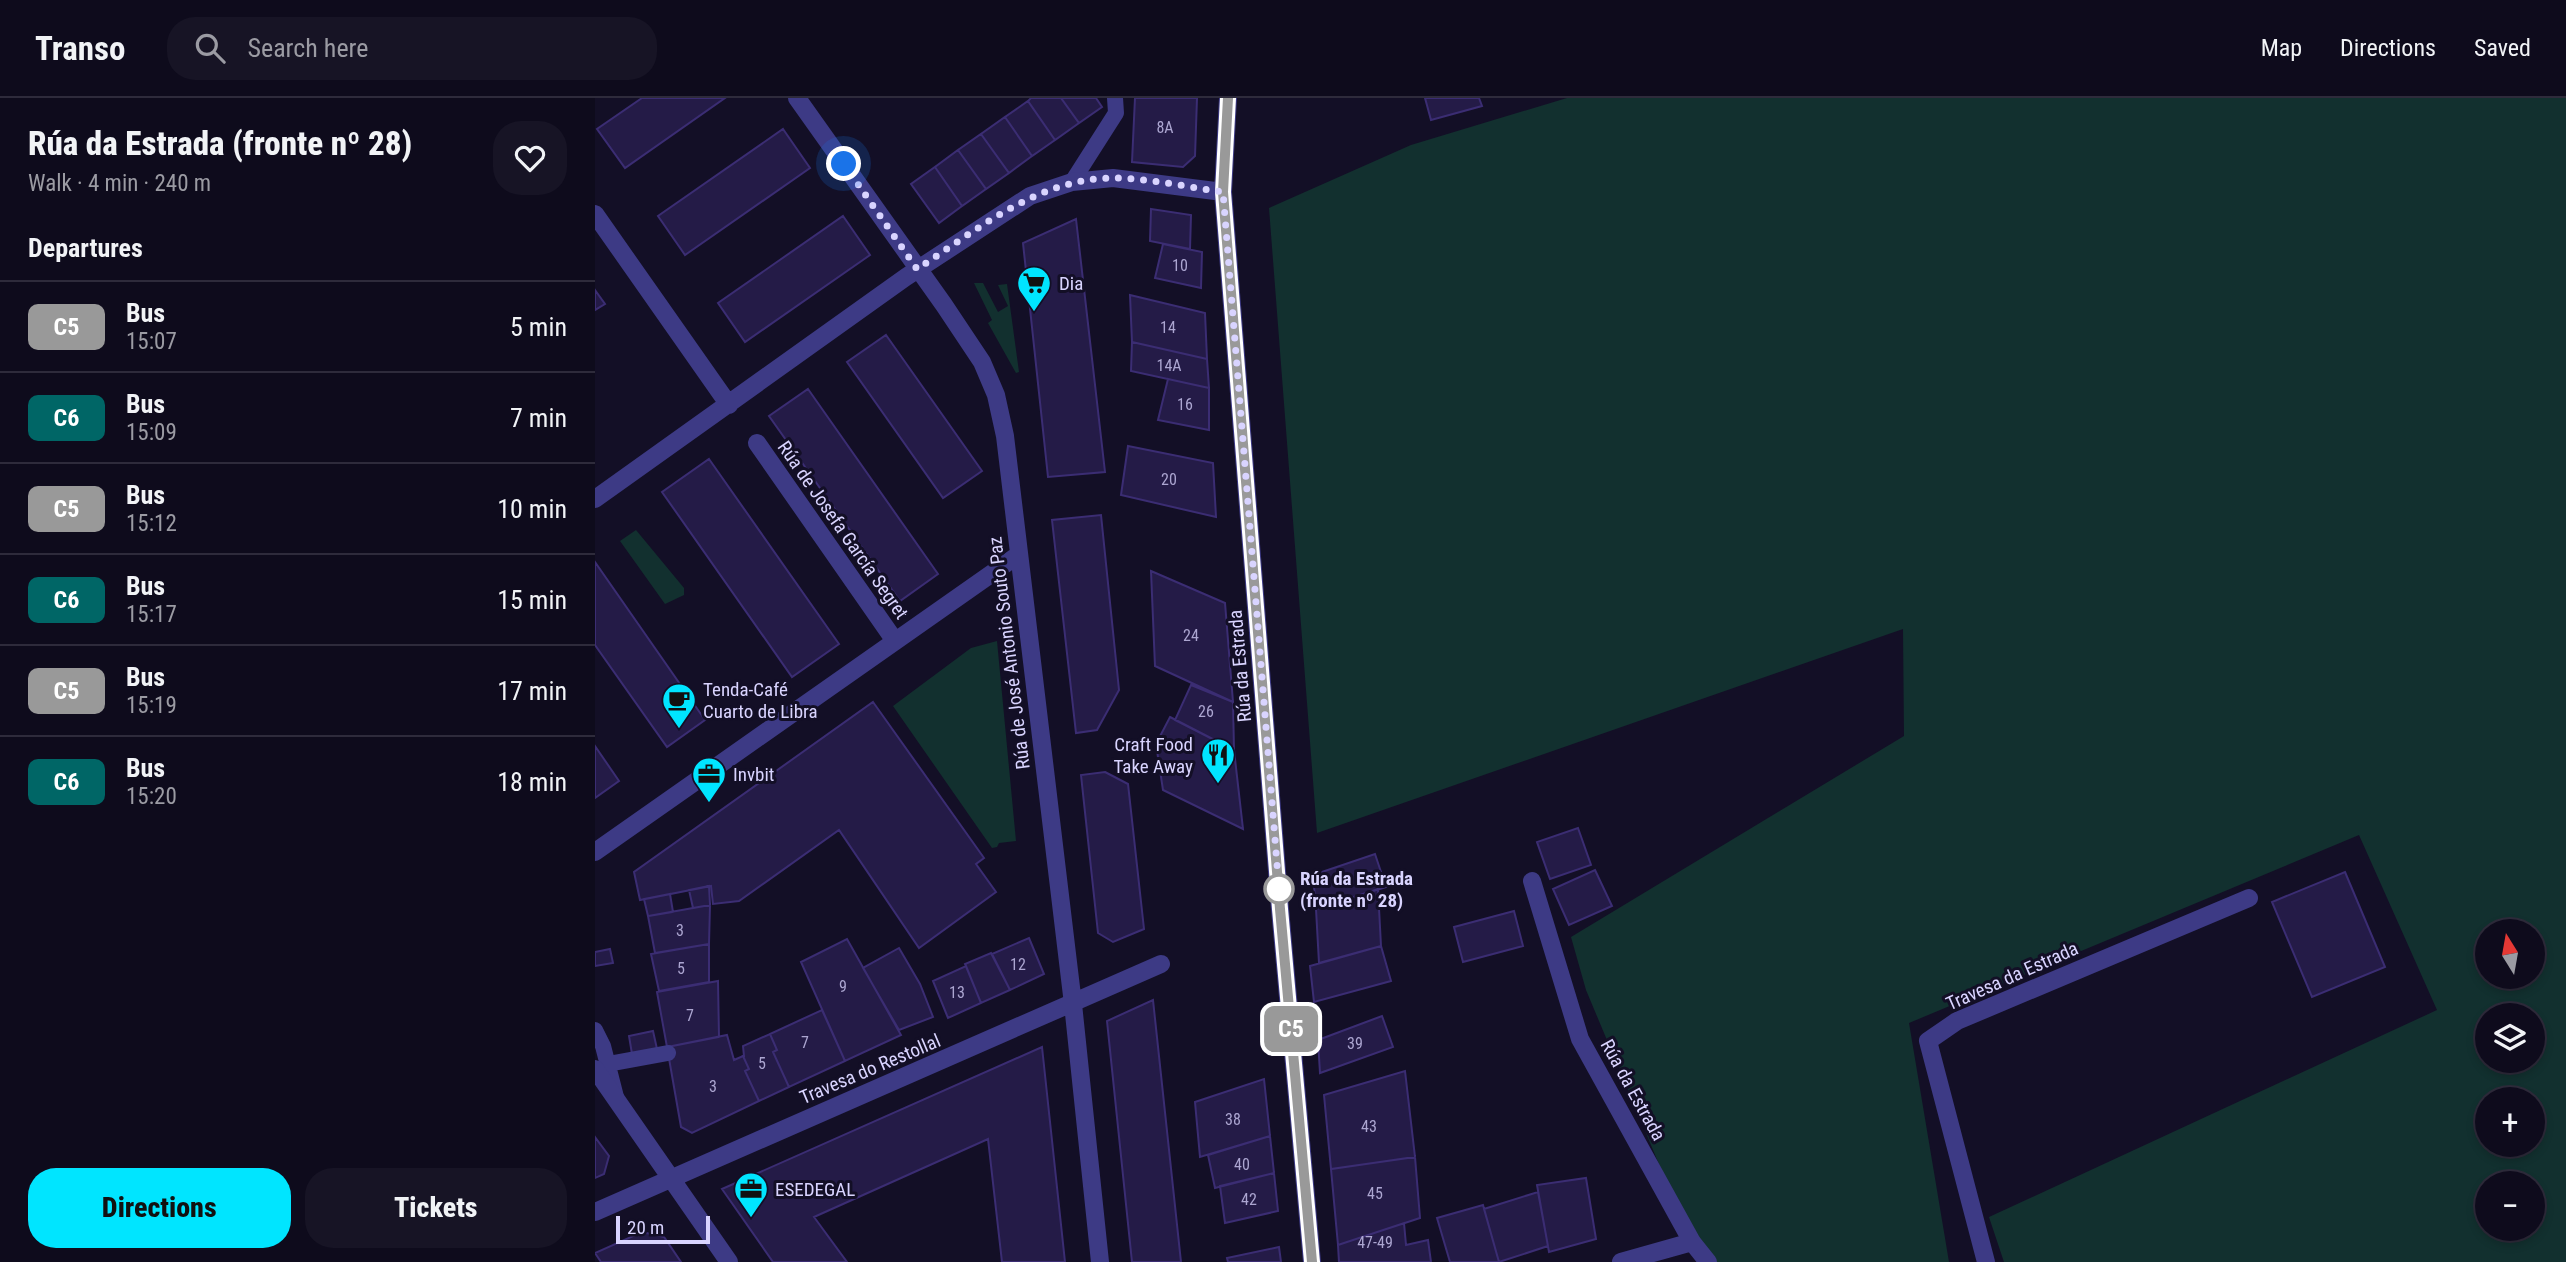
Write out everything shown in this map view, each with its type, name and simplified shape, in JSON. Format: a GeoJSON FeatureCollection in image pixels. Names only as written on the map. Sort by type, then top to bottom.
{"type":"FeatureCollection","features":[{"type":"Feature","properties":{"kind":"street","name":"Rúa de José Antonio Souto Paz"},"geometry":{"type":"LineString","coordinates":[[797,98],[944,305],[982,362],[996,396],[1005,436],[1073,1004],[1100,1262]]}},
{"type":"Feature","properties":{"kind":"street","name":"Rúa da Estrada"},"geometry":{"type":"LineString","coordinates":[[1228,98],[1223,192],[1279,897],[1312,1262]]}},
{"type":"Feature","properties":{"kind":"street"},"geometry":{"type":"LineString","coordinates":[[595,499],[917,269],[1030,196],[1072,182],[1113,178],[1223,192]]}},
{"type":"Feature","properties":{"kind":"street"},"geometry":{"type":"LineString","coordinates":[[595,214],[729,405]]}},
{"type":"Feature","properties":{"kind":"street","name":"Rúa de Josefa García Segret"},"geometry":{"type":"LineString","coordinates":[[757,443],[895,641]]}},
{"type":"Feature","properties":{"kind":"street","name":"Rúa de Josefa García Segret"},"geometry":{"type":"LineString","coordinates":[[595,852],[1018,555]]}},
{"type":"Feature","properties":{"kind":"street","name":"Rúa da Estrada"},"geometry":{"type":"LineString","coordinates":[[1532,881],[1580,1039],[1692,1242]]}},
{"type":"Feature","properties":{"kind":"street","name":"Travesa da Estrada"},"geometry":{"type":"LineString","coordinates":[[1986,1262],[1928,1041],[1957,1021],[2249,898]]}},
{"type":"Feature","properties":{"kind":"street","name":"Travesa do Restollal"},"geometry":{"type":"LineString","coordinates":[[595,1212],[1161,964]]}},
{"type":"Feature","properties":{"kind":"street"},"geometry":{"type":"LineString","coordinates":[[601,1067],[616,1100],[729,1262]]}},
{"type":"Feature","properties":{"kind":"street"},"geometry":{"type":"LineString","coordinates":[[1621,1262],[1692,1242],[1709,1262]]}},
{"type":"Feature","properties":{"kind":"lane"},"geometry":{"type":"LineString","coordinates":[[1072,182],[1117,113],[1115,98]]}},
{"type":"Feature","properties":{"kind":"lane"},"geometry":{"type":"LineString","coordinates":[[595,1030],[601,1067],[669,1053]]}},
{"type":"Feature","properties":{"kind":"green space"},"geometry":{"type":"Polygon","coordinates":[[[1567,98],[2566,98],[2566,1262],[2004,1262],[1989,1217],[2437,1010],[2359,835],[1909,1023],[1949,1262],[1700,1262],[1586,990],[1571,937],[1904,736],[1903,629],[1317,833],[1269,208],[1411,145],[1567,98]]]}},
{"type":"Feature","properties":{"kind":"green space"},"geometry":{"type":"Polygon","coordinates":[[[974,283],[983,283],[998,312],[1008,306],[998,285],[1007,284],[1019,372],[1016,373],[988,323],[992,320],[974,283]]]}},
{"type":"Feature","properties":{"kind":"green space"},"geometry":{"type":"Polygon","coordinates":[[[636,530],[684,588],[684,595],[665,604],[620,541],[636,530]]]}},
{"type":"Feature","properties":{"kind":"green space"},"geometry":{"type":"Polygon","coordinates":[[[997,641],[1016,841],[999,843],[992,848],[893,706],[971,648],[997,641]]]}},
{"type":"Feature","properties":{"kind":"building"},"geometry":{"type":"Polygon","coordinates":[[[642,98],[725,98],[625,168],[597,129],[642,98]]]}},
{"type":"Feature","properties":{"kind":"building"},"geometry":{"type":"Polygon","coordinates":[[[1031,98],[1061,98],[1079,123],[1055,140],[1028,101],[1031,98]]]}},
{"type":"Feature","properties":{"kind":"building"},"geometry":{"type":"Polygon","coordinates":[[[1061,98],[1096,98],[1102,107],[1079,123],[1061,98]]]}},
{"type":"Feature","properties":{"kind":"building"},"geometry":{"type":"Polygon","coordinates":[[[1135,98],[1197,98],[1195,156],[1183,167],[1132,162],[1135,98]]]}},
{"type":"Feature","properties":{"kind":"building"},"geometry":{"type":"Polygon","coordinates":[[[1425,98],[1479,98],[1482,106],[1431,120],[1425,98]]]}},
{"type":"Feature","properties":{"kind":"building"},"geometry":{"type":"Polygon","coordinates":[[[1028,101],[1055,140],[1032,156],[1005,117],[1028,101]]]}},
{"type":"Feature","properties":{"kind":"building"},"geometry":{"type":"Polygon","coordinates":[[[1005,117],[1032,156],[1009,173],[981,134],[1005,117]]]}},
{"type":"Feature","properties":{"kind":"building"},"geometry":{"type":"Polygon","coordinates":[[[783,129],[810,168],[685,255],[658,216],[783,129]]]}},
{"type":"Feature","properties":{"kind":"building"},"geometry":{"type":"Polygon","coordinates":[[[981,134],[1009,173],[986,189],[958,150],[981,134]]]}},
{"type":"Feature","properties":{"kind":"building"},"geometry":{"type":"Polygon","coordinates":[[[958,150],[986,189],[962,206],[935,167],[958,150]]]}},
{"type":"Feature","properties":{"kind":"building"},"geometry":{"type":"Polygon","coordinates":[[[935,167],[962,206],[939,223],[911,184],[935,167]]]}},
{"type":"Feature","properties":{"kind":"building"},"geometry":{"type":"Polygon","coordinates":[[[1151,209],[1191,215],[1190,249],[1150,241],[1151,209]]]}},
{"type":"Feature","properties":{"kind":"building"},"geometry":{"type":"Polygon","coordinates":[[[843,216],[870,255],[745,342],[718,303],[843,216]]]}},
{"type":"Feature","properties":{"kind":"building"},"geometry":{"type":"Polygon","coordinates":[[[1076,219],[1105,472],[1048,477],[1023,243],[1076,219]]]}},
{"type":"Feature","properties":{"kind":"building"},"geometry":{"type":"Polygon","coordinates":[[[1163,244],[1202,252],[1201,288],[1155,278],[1163,244]]]}},
{"type":"Feature","properties":{"kind":"building"},"geometry":{"type":"Polygon","coordinates":[[[595,290],[605,304],[595,310],[595,290]]]}},
{"type":"Feature","properties":{"kind":"building"},"geometry":{"type":"Polygon","coordinates":[[[1130,295],[1205,313],[1207,359],[1132,342],[1130,295]]]}},
{"type":"Feature","properties":{"kind":"building"},"geometry":{"type":"Polygon","coordinates":[[[886,335],[982,471],[943,498],[847,362],[886,335]]]}},
{"type":"Feature","properties":{"kind":"building"},"geometry":{"type":"Polygon","coordinates":[[[1132,342],[1207,359],[1209,388],[1131,371],[1132,342]]]}},
{"type":"Feature","properties":{"kind":"building"},"geometry":{"type":"Polygon","coordinates":[[[1168,379],[1209,388],[1209,430],[1158,420],[1168,379]]]}},
{"type":"Feature","properties":{"kind":"building"},"geometry":{"type":"Polygon","coordinates":[[[808,389],[938,574],[900,601],[769,416],[808,389]]]}},
{"type":"Feature","properties":{"kind":"building"},"geometry":{"type":"Polygon","coordinates":[[[1128,446],[1213,463],[1216,517],[1121,495],[1128,446]]]}},
{"type":"Feature","properties":{"kind":"building"},"geometry":{"type":"Polygon","coordinates":[[[709,459],[839,644],[792,677],[662,492],[709,459]]]}},
{"type":"Feature","properties":{"kind":"building"},"geometry":{"type":"Polygon","coordinates":[[[1101,515],[1119,690],[1097,730],[1076,733],[1052,520],[1101,515]]]}},
{"type":"Feature","properties":{"kind":"building"},"geometry":{"type":"Polygon","coordinates":[[[595,562],[705,720],[667,747],[595,645],[595,562]]]}},
{"type":"Feature","properties":{"kind":"building"},"geometry":{"type":"Polygon","coordinates":[[[1151,571],[1225,603],[1233,702],[1155,666],[1151,571]]]}},
{"type":"Feature","properties":{"kind":"building"},"geometry":{"type":"Polygon","coordinates":[[[1191,685],[1233,702],[1234,750],[1175,720],[1191,685]]]}},
{"type":"Feature","properties":{"kind":"building"},"geometry":{"type":"Polygon","coordinates":[[[873,702],[984,858],[976,864],[996,892],[919,948],[839,830],[739,901],[713,904],[711,886],[640,900],[634,872],[873,702]]]}},
{"type":"Feature","properties":{"kind":"building"},"geometry":{"type":"Polygon","coordinates":[[[1170,717],[1234,750],[1243,829],[1163,790],[1156,744],[1170,717]]]}},
{"type":"Feature","properties":{"kind":"building"},"geometry":{"type":"Polygon","coordinates":[[[595,746],[619,781],[595,798],[595,746]]]}},
{"type":"Feature","properties":{"kind":"building"},"geometry":{"type":"Polygon","coordinates":[[[1105,772],[1128,784],[1144,929],[1113,942],[1098,933],[1081,775],[1105,772]]]}},
{"type":"Feature","properties":{"kind":"building"},"geometry":{"type":"Polygon","coordinates":[[[1578,828],[1591,865],[1550,879],[1537,842],[1578,828]]]}},
{"type":"Feature","properties":{"kind":"building"},"geometry":{"type":"Polygon","coordinates":[[[1375,854],[1386,887],[1316,909],[1313,875],[1375,854]]]}},
{"type":"Feature","properties":{"kind":"building"},"geometry":{"type":"Polygon","coordinates":[[[1595,870],[1612,906],[1569,925],[1553,889],[1595,870]]]}},
{"type":"Feature","properties":{"kind":"building"},"geometry":{"type":"Polygon","coordinates":[[[2345,872],[2385,967],[2312,997],[2272,902],[2345,872]]]}},
{"type":"Feature","properties":{"kind":"building"},"geometry":{"type":"Polygon","coordinates":[[[709,886],[710,905],[693,908],[689,890],[709,886]]]}},
{"type":"Feature","properties":{"kind":"building"},"geometry":{"type":"Polygon","coordinates":[[[1378,889],[1381,946],[1319,963],[1316,909],[1378,889]]]}},
{"type":"Feature","properties":{"kind":"building"},"geometry":{"type":"Polygon","coordinates":[[[670,894],[673,912],[648,916],[644,899],[670,894]]]}},
{"type":"Feature","properties":{"kind":"building"},"geometry":{"type":"Polygon","coordinates":[[[710,905],[709,944],[655,953],[648,916],[710,905]]]}},
{"type":"Feature","properties":{"kind":"building"},"geometry":{"type":"Polygon","coordinates":[[[1514,911],[1523,946],[1463,962],[1454,927],[1514,911]]]}},
{"type":"Feature","properties":{"kind":"building"},"geometry":{"type":"Polygon","coordinates":[[[1029,938],[1044,974],[1010,990],[992,954],[1029,938]]]}},
{"type":"Feature","properties":{"kind":"building"},"geometry":{"type":"Polygon","coordinates":[[[847,939],[901,1035],[845,1061],[801,962],[847,939]]]}},
{"type":"Feature","properties":{"kind":"building"},"geometry":{"type":"Polygon","coordinates":[[[709,944],[709,982],[659,991],[651,954],[709,944]]]}},
{"type":"Feature","properties":{"kind":"building"},"geometry":{"type":"Polygon","coordinates":[[[1381,946],[1391,981],[1314,1002],[1310,966],[1381,946]]]}},
{"type":"Feature","properties":{"kind":"building"},"geometry":{"type":"Polygon","coordinates":[[[899,948],[920,984],[933,1017],[899,1030],[863,968],[899,948]]]}},
{"type":"Feature","properties":{"kind":"building"},"geometry":{"type":"Polygon","coordinates":[[[610,949],[613,963],[595,966],[595,952],[610,949]]]}},
{"type":"Feature","properties":{"kind":"building"},"geometry":{"type":"Polygon","coordinates":[[[991,953],[1010,990],[981,1003],[965,964],[991,953]]]}},
{"type":"Feature","properties":{"kind":"building"},"geometry":{"type":"Polygon","coordinates":[[[966,966],[981,1003],[948,1018],[933,981],[966,966]]]}},
{"type":"Feature","properties":{"kind":"building"},"geometry":{"type":"Polygon","coordinates":[[[718,981],[719,1037],[667,1047],[657,992],[718,981]]]}},
{"type":"Feature","properties":{"kind":"building"},"geometry":{"type":"Polygon","coordinates":[[[1153,1000],[1181,1262],[1132,1262],[1107,1021],[1153,1000]]]}},
{"type":"Feature","properties":{"kind":"building"},"geometry":{"type":"Polygon","coordinates":[[[822,1010],[845,1061],[789,1087],[773,1052],[777,1050],[770,1034],[822,1010]]]}},
{"type":"Feature","properties":{"kind":"building"},"geometry":{"type":"Polygon","coordinates":[[[1382,1016],[1393,1047],[1320,1073],[1318,1040],[1382,1016]]]}},
{"type":"Feature","properties":{"kind":"building"},"geometry":{"type":"Polygon","coordinates":[[[653,1031],[657,1049],[632,1054],[629,1036],[653,1031]]]}},
{"type":"Feature","properties":{"kind":"building"},"geometry":{"type":"Polygon","coordinates":[[[770,1034],[777,1050],[773,1052],[789,1087],[759,1101],[745,1071],[749,1069],[743,1056],[743,1046],[770,1034]]]}},
{"type":"Feature","properties":{"kind":"building"},"geometry":{"type":"Polygon","coordinates":[[[727,1035],[734,1060],[743,1056],[749,1069],[745,1071],[759,1101],[692,1133],[681,1127],[667,1047],[727,1035]]]}},
{"type":"Feature","properties":{"kind":"building"},"geometry":{"type":"Polygon","coordinates":[[[1042,1047],[1065,1262],[1002,1262],[988,1139],[814,1217],[847,1262],[773,1262],[722,1189],[1042,1047]]]}},
{"type":"Feature","properties":{"kind":"building"},"geometry":{"type":"Polygon","coordinates":[[[1405,1071],[1415,1157],[1331,1169],[1324,1095],[1405,1071]]]}},
{"type":"Feature","properties":{"kind":"building"},"geometry":{"type":"Polygon","coordinates":[[[1264,1079],[1270,1136],[1200,1157],[1195,1102],[1264,1079]]]}},
{"type":"Feature","properties":{"kind":"building"},"geometry":{"type":"Polygon","coordinates":[[[1270,1136],[1274,1173],[1215,1188],[1208,1155],[1270,1136]]]}},
{"type":"Feature","properties":{"kind":"building"},"geometry":{"type":"Polygon","coordinates":[[[595,1137],[609,1156],[604,1174],[595,1178],[595,1137]]]}},
{"type":"Feature","properties":{"kind":"building"},"geometry":{"type":"Polygon","coordinates":[[[1415,1157],[1420,1218],[1338,1245],[1331,1169],[1415,1157]]]}},
{"type":"Feature","properties":{"kind":"building"},"geometry":{"type":"Polygon","coordinates":[[[1274,1173],[1278,1211],[1225,1223],[1220,1186],[1274,1173]]]}},
{"type":"Feature","properties":{"kind":"building"},"geometry":{"type":"Polygon","coordinates":[[[1586,1178],[1596,1239],[1549,1252],[1537,1185],[1586,1178]]]}},
{"type":"Feature","properties":{"kind":"building"},"geometry":{"type":"Polygon","coordinates":[[[1538,1192],[1548,1246],[1499,1262],[1484,1209],[1538,1192]]]}},
{"type":"Feature","properties":{"kind":"building"},"geometry":{"type":"Polygon","coordinates":[[[1483,1205],[1499,1262],[1450,1262],[1437,1218],[1483,1205]]]}},
{"type":"Feature","properties":{"kind":"building"},"geometry":{"type":"Polygon","coordinates":[[[1404,1223],[1406,1245],[1428,1240],[1431,1262],[1339,1262],[1338,1245],[1404,1223]]]}},
{"type":"Feature","properties":{"kind":"building"},"geometry":{"type":"Polygon","coordinates":[[[642,1232],[664,1237],[681,1262],[601,1262],[595,1253],[642,1232]]]}},
{"type":"Feature","properties":{"kind":"building"},"geometry":{"type":"Polygon","coordinates":[[[1279,1247],[1281,1262],[1228,1262],[1227,1258],[1279,1247]]]}},
{"type":"Feature","properties":{"kind":"bus line","name":"C5"},"geometry":{"type":"LineString","coordinates":[[1228,98],[1223,192],[1280,909],[1312,1262]]}},
{"type":"Feature","properties":{"kind":"place","name":"Dia"},"geometry":{"type":"Point","coordinates":[1034,313]}},
{"type":"Feature","properties":{"kind":"place","name":"Tenda-Café Cuarto de Libra"},"geometry":{"type":"Point","coordinates":[679,730]}},
{"type":"Feature","properties":{"kind":"place","name":"Craft Food Take Away"},"geometry":{"type":"Point","coordinates":[1218,785]}},
{"type":"Feature","properties":{"kind":"place","name":"Invbit"},"geometry":{"type":"Point","coordinates":[709,804]}},
{"type":"Feature","properties":{"kind":"place","name":"Rúa da Estrada (fronte nº 28)"},"geometry":{"type":"Point","coordinates":[1279,889]}},
{"type":"Feature","properties":{"kind":"place","name":"ESEDEGAL"},"geometry":{"type":"Point","coordinates":[751,1219]}},
{"type":"Feature","properties":{"kind":"route"},"geometry":{"type":"LineString","coordinates":[[844,164],[917,269],[1030,196],[1072,182],[1113,178],[1223,192],[1279,889]]}}]}
